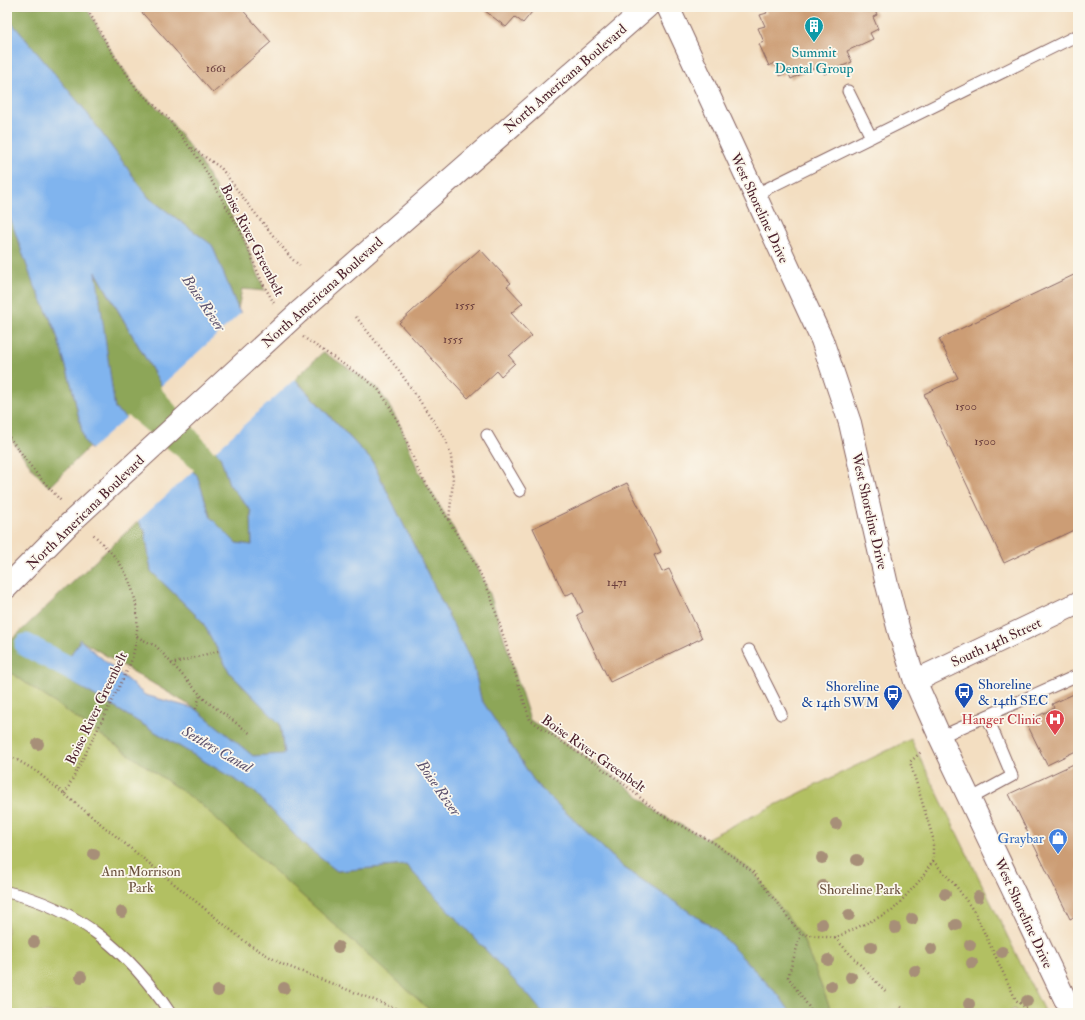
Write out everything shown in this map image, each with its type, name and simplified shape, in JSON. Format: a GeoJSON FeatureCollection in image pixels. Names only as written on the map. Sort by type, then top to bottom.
{"type":"FeatureCollection","features":[{"type":"Feature","properties":{"kind":"street","name":"North Americana Boulevard"},"geometry":{"type":"LineString","coordinates":[[7,587],[74,520],[299,312],[646,7]]}},
{"type":"Feature","properties":{"kind":"street","name":"West Shoreline Drive"},"geometry":{"type":"LineString","coordinates":[[668,7],[822,340],[850,423],[887,585],[899,631],[915,680],[940,737],[1065,998],[1078,1011]]}},
{"type":"Feature","properties":{"kind":"street","name":"South 14th Street"},"geometry":{"type":"LineString","coordinates":[[915,680],[1078,603]]}},
{"type":"Feature","properties":{"kind":"lane"},"geometry":{"type":"LineString","coordinates":[[754,195],[1078,35]]}},
{"type":"Feature","properties":{"kind":"lane"},"geometry":{"type":"LineString","coordinates":[[848,91],[871,137]]}},
{"type":"Feature","properties":{"kind":"lane"},"geometry":{"type":"LineString","coordinates":[[487,435],[520,491]]}},
{"type":"Feature","properties":{"kind":"lane"},"geometry":{"type":"LineString","coordinates":[[749,650],[781,714]]}},
{"type":"Feature","properties":{"kind":"lane"},"geometry":{"type":"LineString","coordinates":[[940,737],[1078,675]]}},
{"type":"Feature","properties":{"kind":"lane"},"geometry":{"type":"LineString","coordinates":[[970,799],[1012,776],[987,716]]}},
{"type":"Feature","properties":{"kind":"lane"},"geometry":{"type":"LineString","coordinates":[[7,892],[29,896],[58,908],[84,923],[107,941],[134,968],[161,998],[170,1013]]}},
{"type":"Feature","properties":{"kind":"path","name":"Boise River Greenbelt"},"geometry":{"type":"LineString","coordinates":[[86,7],[113,54],[137,90],[168,118],[200,161],[241,232],[262,282],[276,307]]}},
{"type":"Feature","properties":{"kind":"path","name":"Boise River Greenbelt"},"geometry":{"type":"LineString","coordinates":[[189,146],[221,168],[247,204],[291,258],[300,266]]}},
{"type":"Feature","properties":{"kind":"path"},"geometry":{"type":"LineString","coordinates":[[356,317],[400,372],[445,438],[451,456],[453,481],[449,520]]}},
{"type":"Feature","properties":{"kind":"path","name":"Boise River Greenbelt"},"geometry":{"type":"LineString","coordinates":[[299,335],[367,380],[378,389],[387,402],[401,428],[418,470],[478,569],[490,594],[530,720],[619,780],[660,814],[716,844],[753,872],[801,934]]}},
{"type":"Feature","properties":{"kind":"path","name":"Boise River Greenbelt"},"geometry":{"type":"LineString","coordinates":[[7,434],[34,472],[74,520],[114,556],[131,588],[138,621],[134,653],[129,667],[65,794]]}},
{"type":"Feature","properties":{"kind":"path"},"geometry":{"type":"LineString","coordinates":[[137,637],[156,646],[200,695],[251,734]]}},
{"type":"Feature","properties":{"kind":"path"},"geometry":{"type":"LineString","coordinates":[[171,664],[218,651]]}},
{"type":"Feature","properties":{"kind":"path"},"geometry":{"type":"LineString","coordinates":[[196,709],[200,695]]}},
{"type":"Feature","properties":{"kind":"path"},"geometry":{"type":"LineString","coordinates":[[813,1013],[788,978],[801,934],[835,938],[892,911],[921,879],[933,861],[933,838],[910,762],[921,752]]}},
{"type":"Feature","properties":{"kind":"path"},"geometry":{"type":"LineString","coordinates":[[7,754],[31,768],[65,794],[248,944],[282,964],[407,1013]]}},
{"type":"Feature","properties":{"kind":"path"},"geometry":{"type":"LineString","coordinates":[[933,861],[956,886],[975,913],[1016,1000],[1032,1013]]}},
{"type":"Feature","properties":{"kind":"path"},"geometry":{"type":"LineString","coordinates":[[835,938],[885,991]]}},
{"type":"Feature","properties":{"kind":"path"},"geometry":{"type":"LineString","coordinates":[[901,1007],[909,1013]]}},
{"type":"Feature","properties":{"kind":"green space"},"geometry":{"type":"Polygon","coordinates":[[[7,7],[86,7],[113,54],[137,89],[168,118],[200,161],[241,232],[265,291],[242,289],[238,309],[212,245],[149,198],[84,109],[7,17],[7,7]]]}},
{"type":"Feature","properties":{"kind":"green space"},"geometry":{"type":"Polygon","coordinates":[[[7,216],[10,218],[32,280],[55,329],[72,387],[84,440],[89,447],[49,487],[35,472],[7,434],[7,216]]]}},
{"type":"Feature","properties":{"kind":"green space"},"geometry":{"type":"Polygon","coordinates":[[[95,271],[161,385],[220,456],[229,484],[251,511],[252,545],[236,543],[211,518],[197,475],[115,409],[95,271]]]}},
{"type":"Feature","properties":{"kind":"green space"},"geometry":{"type":"Polygon","coordinates":[[[323,352],[367,380],[378,389],[387,402],[401,427],[418,470],[478,569],[490,594],[530,720],[619,780],[660,814],[716,844],[753,872],[801,934],[832,1013],[791,1013],[780,997],[716,930],[623,867],[536,784],[481,699],[474,667],[372,461],[295,379],[323,352]]]}},
{"type":"Feature","properties":{"kind":"green space"},"geometry":{"type":"Polygon","coordinates":[[[138,521],[145,531],[151,571],[202,621],[230,673],[280,724],[284,755],[253,756],[196,709],[80,640],[57,673],[254,791],[303,844],[337,871],[406,865],[529,996],[543,1013],[433,1013],[199,803],[7,670],[7,644],[138,521]]]}},
{"type":"Feature","properties":{"kind":"green space","name":"Ann Morrison Park"},"geometry":{"type":"Polygon","coordinates":[[[7,644],[543,1013],[7,1013],[7,644]]]}},
{"type":"Feature","properties":{"kind":"green space","name":"Shoreline Park"},"geometry":{"type":"Polygon","coordinates":[[[911,739],[1045,1013],[1017,1013],[1015,1009],[1007,1013],[813,1013],[695,844],[911,739]]]}},
{"type":"Feature","properties":{"kind":"water","name":"Boise River"},"geometry":{"type":"Polygon","coordinates":[[[7,17],[84,109],[149,198],[212,245],[238,309],[300,385],[372,461],[474,667],[481,699],[536,784],[623,867],[716,930],[780,997],[791,1013],[543,1013],[529,996],[406,865],[337,871],[303,844],[254,791],[57,673],[79,643],[79,639],[145,695],[196,709],[253,756],[284,754],[280,724],[230,673],[202,621],[151,571],[145,531],[84,440],[72,387],[55,329],[32,280],[10,218],[7,216],[7,17]],[[96,272],[115,409],[197,475],[211,518],[236,543],[252,545],[251,511],[229,484],[220,456],[161,385],[96,272]]]}},
{"type":"Feature","properties":{"kind":"pier"},"geometry":{"type":"Polygon","coordinates":[[[243,311],[296,378],[214,452],[160,387],[243,311]]]}},
{"type":"Feature","properties":{"kind":"pier"},"geometry":{"type":"Polygon","coordinates":[[[128,416],[194,470],[137,522],[89,451],[128,416]]]}},
{"type":"Feature","properties":{"kind":"building"},"geometry":{"type":"Polygon","coordinates":[[[137,7],[240,7],[271,42],[213,93],[137,7]]]}},
{"type":"Feature","properties":{"kind":"building"},"geometry":{"type":"Polygon","coordinates":[[[480,7],[536,7],[523,23],[515,17],[506,27],[480,7]]]}},
{"type":"Feature","properties":{"kind":"building","name":"Summit Dental Group"},"geometry":{"type":"Polygon","coordinates":[[[764,7],[873,7],[877,15],[873,17],[878,29],[870,33],[873,39],[847,51],[852,62],[824,74],[820,65],[791,79],[788,72],[780,76],[775,63],[769,66],[759,44],[764,42],[758,28],[765,26],[760,15],[767,13],[764,7]]]}},
{"type":"Feature","properties":{"kind":"building"},"geometry":{"type":"Polygon","coordinates":[[[480,249],[511,283],[507,286],[523,303],[511,313],[532,336],[509,356],[515,363],[501,376],[497,371],[468,398],[399,323],[480,249]]]}},
{"type":"Feature","properties":{"kind":"building"},"geometry":{"type":"Polygon","coordinates":[[[1078,273],[1078,528],[1004,563],[924,394],[958,378],[939,339],[1078,273]]]}},
{"type":"Feature","properties":{"kind":"building"},"geometry":{"type":"Polygon","coordinates":[[[627,483],[661,552],[654,555],[662,572],[669,569],[702,638],[610,682],[577,615],[583,612],[573,592],[565,596],[533,528],[627,483]]]}},
{"type":"Feature","properties":{"kind":"building","name":"Hanger Clinic"},"geometry":{"type":"Polygon","coordinates":[[[1078,692],[1078,750],[1047,765],[1026,722],[1054,708],[1052,704],[1078,692]]]}},
{"type":"Feature","properties":{"kind":"building","name":"Graybar"},"geometry":{"type":"Polygon","coordinates":[[[1078,762],[1078,915],[1070,919],[1009,794],[1078,762]]]}},
{"type":"Feature","properties":{"kind":"waterway","name":"Settlers Canal"},"geometry":{"type":"LineString","coordinates":[[26,645],[90,679]]}},
{"type":"Feature","properties":{"kind":"place","name":"Summit Dental Group"},"geometry":{"type":"Point","coordinates":[814,43]}},
{"type":"Feature","properties":{"kind":"place","name":"Shoreline & 14th SEC"},"geometry":{"type":"Point","coordinates":[964,709]}},
{"type":"Feature","properties":{"kind":"place","name":"Shoreline & 14th SWM"},"geometry":{"type":"Point","coordinates":[893,711]}},
{"type":"Feature","properties":{"kind":"place","name":"Hanger Clinic"},"geometry":{"type":"Point","coordinates":[1055,736]}},
{"type":"Feature","properties":{"kind":"place","name":"Graybar"},"geometry":{"type":"Point","coordinates":[1058,855]}}]}
